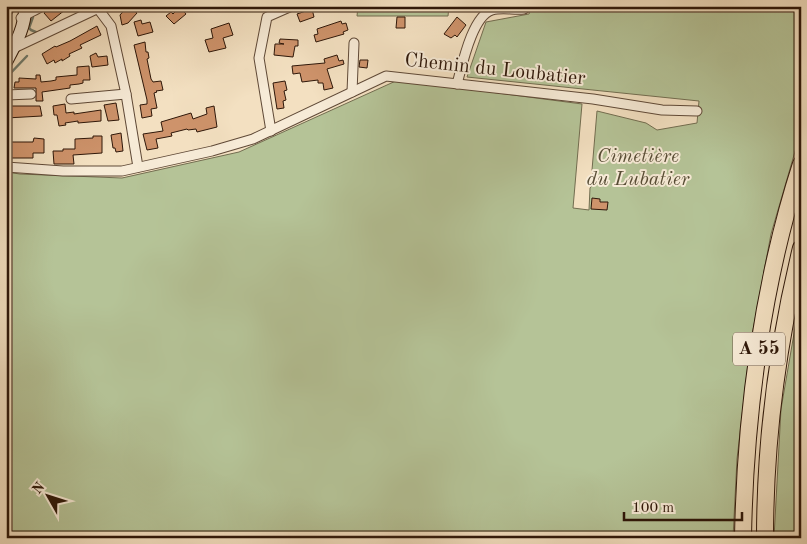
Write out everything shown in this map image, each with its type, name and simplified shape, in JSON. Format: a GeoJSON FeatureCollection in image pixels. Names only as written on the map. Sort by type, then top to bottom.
{"type":"FeatureCollection","features":[{"type":"Feature","properties":{"kind":"highway","name":"A 55"},"geometry":{"type":"LineString","coordinates":[[743,538],[753,387],[770,286],[793,189],[801,164]]}},
{"type":"Feature","properties":{"kind":"highway","name":"A 55"},"geometry":{"type":"LineString","coordinates":[[765,538],[765,505],[775,391],[790,294],[801,248]]}},
{"type":"Feature","properties":{"kind":"street"},"geometry":{"type":"LineString","coordinates":[[6,11],[9,6]]}},
{"type":"Feature","properties":{"kind":"street"},"geometry":{"type":"LineString","coordinates":[[6,62],[14,48],[22,18],[15,6]]}},
{"type":"Feature","properties":{"kind":"street"},"geometry":{"type":"LineString","coordinates":[[22,18],[42,6]]}},
{"type":"Feature","properties":{"kind":"street"},"geometry":{"type":"LineString","coordinates":[[271,131],[260,58],[267,17],[292,6]]}},
{"type":"Feature","properties":{"kind":"street"},"geometry":{"type":"LineString","coordinates":[[457,84],[471,34],[484,15],[491,10],[518,9],[528,6]]}},
{"type":"Feature","properties":{"kind":"street"},"geometry":{"type":"LineString","coordinates":[[14,48],[101,8],[111,26],[126,94],[138,167]]}},
{"type":"Feature","properties":{"kind":"street"},"geometry":{"type":"LineString","coordinates":[[352,92],[354,43]]}},
{"type":"Feature","properties":{"kind":"street","name":"Chemin du Loubatier"},"geometry":{"type":"LineString","coordinates":[[6,168],[122,171],[212,151],[253,139],[386,76],[593,99],[671,110],[697,111]]}},
{"type":"Feature","properties":{"kind":"street"},"geometry":{"type":"LineString","coordinates":[[6,95],[30,94]]}},
{"type":"Feature","properties":{"kind":"street"},"geometry":{"type":"LineString","coordinates":[[71,99],[126,94]]}},
{"type":"Feature","properties":{"kind":"green space"},"geometry":{"type":"Polygon","coordinates":[[[358,6],[449,6],[448,16],[357,16],[358,6]]]}},
{"type":"Feature","properties":{"kind":"green space","name":"Cimetière du Lubatier"},"geometry":{"type":"Polygon","coordinates":[[[532,6],[801,6],[801,131],[771,234],[750,346],[737,459],[733,538],[6,538],[6,172],[122,178],[239,152],[398,80],[582,104],[573,208],[589,210],[590,188],[595,179],[592,170],[597,111],[646,123],[657,130],[697,123],[699,101],[467,77],[486,22],[529,14],[532,6]]]}},
{"type":"Feature","properties":{"kind":"green space"},"geometry":{"type":"Polygon","coordinates":[[[801,293],[801,538],[774,538],[781,409],[801,293]]]}},
{"type":"Feature","properties":{"kind":"building"},"geometry":{"type":"Polygon","coordinates":[[[52,6],[70,6],[51,21],[44,13],[52,6]]]}},
{"type":"Feature","properties":{"kind":"building"},"geometry":{"type":"Polygon","coordinates":[[[128,6],[137,13],[128,23],[122,25],[120,15],[128,6]]]}},
{"type":"Feature","properties":{"kind":"building"},"geometry":{"type":"Polygon","coordinates":[[[180,7],[186,14],[174,24],[166,16],[171,12],[173,14],[180,7]]]}},
{"type":"Feature","properties":{"kind":"building"},"geometry":{"type":"Polygon","coordinates":[[[312,9],[314,17],[300,22],[297,14],[312,9]]]}},
{"type":"Feature","properties":{"kind":"building"},"geometry":{"type":"Polygon","coordinates":[[[397,17],[405,17],[405,28],[396,28],[397,17]]]}},
{"type":"Feature","properties":{"kind":"building"},"geometry":{"type":"Polygon","coordinates":[[[457,17],[466,25],[457,37],[455,35],[451,38],[444,34],[457,17]]]}},
{"type":"Feature","properties":{"kind":"building"},"geometry":{"type":"Polygon","coordinates":[[[141,20],[142,24],[150,22],[153,32],[138,36],[134,22],[141,20]]]}},
{"type":"Feature","properties":{"kind":"building"},"geometry":{"type":"Polygon","coordinates":[[[341,21],[342,24],[346,23],[348,30],[343,32],[344,34],[316,42],[314,35],[318,34],[317,29],[341,21]]]}},
{"type":"Feature","properties":{"kind":"building"},"geometry":{"type":"Polygon","coordinates":[[[229,23],[233,35],[223,38],[226,48],[209,52],[205,40],[213,38],[211,29],[229,23]]]}},
{"type":"Feature","properties":{"kind":"building"},"geometry":{"type":"Polygon","coordinates":[[[97,26],[101,35],[80,45],[82,48],[69,54],[70,56],[62,61],[62,59],[55,63],[54,60],[47,64],[42,54],[97,26]]]}},
{"type":"Feature","properties":{"kind":"building"},"geometry":{"type":"Polygon","coordinates":[[[280,39],[298,40],[298,46],[295,46],[293,57],[274,55],[275,44],[284,44],[279,43],[280,39]]]}},
{"type":"Feature","properties":{"kind":"building"},"geometry":{"type":"Polygon","coordinates":[[[145,42],[151,79],[153,82],[161,81],[163,90],[154,93],[157,108],[151,109],[152,116],[142,118],[140,105],[147,104],[147,100],[134,45],[145,42]]]}},
{"type":"Feature","properties":{"kind":"building"},"geometry":{"type":"Polygon","coordinates":[[[96,53],[98,57],[107,56],[108,65],[92,67],[90,56],[96,53]]]}},
{"type":"Feature","properties":{"kind":"building"},"geometry":{"type":"Polygon","coordinates":[[[337,55],[339,61],[343,60],[344,64],[327,69],[333,88],[324,90],[323,83],[318,83],[318,80],[302,82],[300,73],[293,74],[292,66],[325,63],[324,59],[337,55]]]}},
{"type":"Feature","properties":{"kind":"building"},"geometry":{"type":"Polygon","coordinates":[[[360,60],[368,60],[367,68],[359,67],[360,60]]]}},
{"type":"Feature","properties":{"kind":"building"},"geometry":{"type":"Polygon","coordinates":[[[89,66],[90,80],[83,80],[83,83],[70,85],[70,88],[42,92],[43,101],[36,101],[36,88],[14,88],[15,82],[19,82],[19,78],[36,79],[36,75],[40,75],[41,82],[51,81],[56,80],[56,77],[77,75],[77,67],[89,66]]]}},
{"type":"Feature","properties":{"kind":"building"},"geometry":{"type":"Polygon","coordinates":[[[285,81],[287,90],[284,91],[286,100],[283,101],[284,108],[277,109],[273,83],[285,81]]]}},
{"type":"Feature","properties":{"kind":"building"},"geometry":{"type":"Polygon","coordinates":[[[116,103],[119,120],[108,121],[104,105],[116,103]]]}},
{"type":"Feature","properties":{"kind":"building"},"geometry":{"type":"Polygon","coordinates":[[[65,104],[66,113],[74,112],[74,114],[101,110],[101,121],[78,123],[78,121],[59,126],[57,115],[54,115],[53,106],[65,104]]]}},
{"type":"Feature","properties":{"kind":"building"},"geometry":{"type":"Polygon","coordinates":[[[6,106],[40,106],[42,116],[6,118],[6,106]]]}},
{"type":"Feature","properties":{"kind":"building"},"geometry":{"type":"Polygon","coordinates":[[[214,106],[217,127],[197,132],[196,129],[187,129],[171,133],[172,136],[156,139],[158,148],[147,150],[143,134],[163,131],[161,122],[191,113],[193,119],[207,114],[206,108],[214,106]]]}},
{"type":"Feature","properties":{"kind":"building"},"geometry":{"type":"Polygon","coordinates":[[[121,133],[123,151],[116,152],[115,148],[113,148],[111,135],[121,133]]]}},
{"type":"Feature","properties":{"kind":"building"},"geometry":{"type":"Polygon","coordinates":[[[93,136],[102,136],[102,153],[73,155],[74,164],[54,164],[53,151],[75,149],[75,139],[93,138],[93,136]]]}},
{"type":"Feature","properties":{"kind":"building"},"geometry":{"type":"Polygon","coordinates":[[[34,138],[44,139],[44,153],[33,153],[33,158],[10,158],[11,148],[6,147],[6,142],[33,142],[34,138]]]}},
{"type":"Feature","properties":{"kind":"building"},"geometry":{"type":"Polygon","coordinates":[[[592,198],[600,199],[600,202],[608,202],[607,210],[591,209],[592,198]]]}},
{"type":"Feature","properties":{"kind":"waterway"},"geometry":{"type":"LineString","coordinates":[[33,17],[29,28],[38,33]]}},
{"type":"Feature","properties":{"kind":"waterway"},"geometry":{"type":"LineString","coordinates":[[6,78],[27,56]]}}]}
